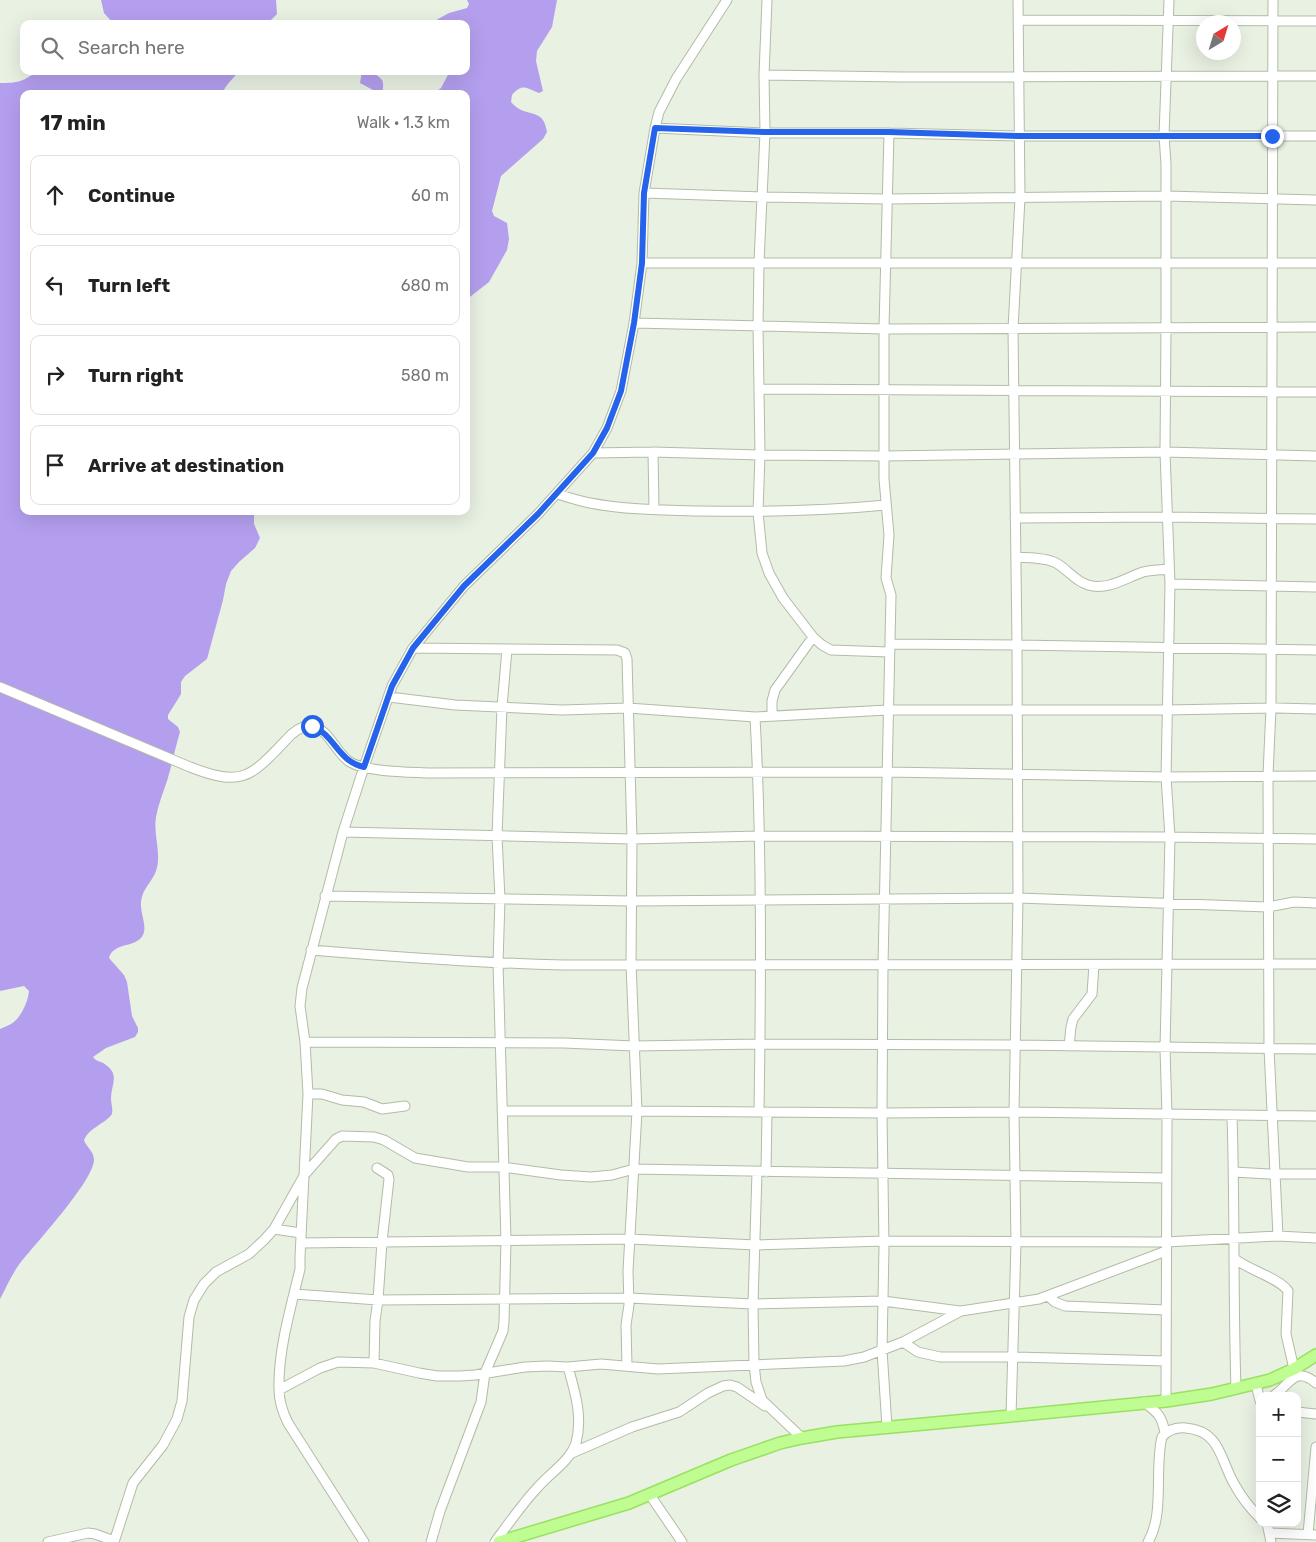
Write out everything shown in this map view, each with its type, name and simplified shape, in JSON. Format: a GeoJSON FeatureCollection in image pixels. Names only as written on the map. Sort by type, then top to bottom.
{"type":"FeatureCollection","features":[{"type":"Feature","properties":{"kind":"main road"},"geometry":{"type":"LineString","coordinates":[[499,1542],[588,1516],[650,1495],[731,1460],[773,1445],[802,1438],[837,1432],[1166,1401],[1236,1389],[1270,1380],[1294,1369],[1316,1355]]}},
{"type":"Feature","properties":{"kind":"street"},"geometry":{"type":"LineString","coordinates":[[364,1542],[288,1423],[278,1390],[280,1360],[300,1269],[308,1094],[305,1042],[300,1006],[302,988],[343,832],[397,675],[413,648],[464,586],[557,494],[593,453],[607,428],[621,391],[634,323],[642,263],[644,193],[659,112],[668,92],[727,0]]}},
{"type":"Feature","properties":{"kind":"street"},"geometry":{"type":"LineString","coordinates":[[767,0],[764,75],[765,132],[759,262],[760,455],[758,512],[762,553],[769,573],[783,598],[813,637],[831,650],[1017,644],[1316,650]]}},
{"type":"Feature","properties":{"kind":"street"},"geometry":{"type":"LineString","coordinates":[[1012,1416],[1016,1243],[1014,1112],[1018,898],[1013,329],[1020,198],[1018,0]]}},
{"type":"Feature","properties":{"kind":"street"},"geometry":{"type":"LineString","coordinates":[[1166,1401],[1167,1115],[1164,1048],[1170,837],[1166,777],[1166,710],[1170,569],[1165,452],[1166,196],[1164,136],[1169,0]]}},
{"type":"Feature","properties":{"kind":"street"},"geometry":{"type":"LineString","coordinates":[[1273,0],[1271,708],[1268,775],[1268,907],[1269,1048],[1278,1236]]}},
{"type":"Feature","properties":{"kind":"street"},"geometry":{"type":"LineString","coordinates":[[1018,20],[1316,21]]}},
{"type":"Feature","properties":{"kind":"street"},"geometry":{"type":"LineString","coordinates":[[764,75],[903,77],[1316,76]]}},
{"type":"Feature","properties":{"kind":"street"},"geometry":{"type":"LineString","coordinates":[[655,128],[765,132],[889,132],[1020,136],[1316,136]]}},
{"type":"Feature","properties":{"kind":"street"},"geometry":{"type":"LineString","coordinates":[[887,1427],[882,1350],[884,1241],[882,1045],[891,595],[886,578],[889,535],[884,456],[885,263],[889,132]]}},
{"type":"Feature","properties":{"kind":"street"},"geometry":{"type":"LineString","coordinates":[[644,193],[887,199],[1166,196],[1316,200]]}},
{"type":"Feature","properties":{"kind":"street"},"geometry":{"type":"LineString","coordinates":[[642,263],[1316,263]]}},
{"type":"Feature","properties":{"kind":"street"},"geometry":{"type":"LineString","coordinates":[[634,323],[884,329],[1316,327]]}},
{"type":"Feature","properties":{"kind":"street"},"geometry":{"type":"LineString","coordinates":[[759,389],[1316,392]]}},
{"type":"Feature","properties":{"kind":"street"},"geometry":{"type":"LineString","coordinates":[[593,453],[653,452],[884,456],[1165,452],[1316,456]]}},
{"type":"Feature","properties":{"kind":"street"},"geometry":{"type":"LineString","coordinates":[[653,452],[654,509]]}},
{"type":"Feature","properties":{"kind":"street"},"geometry":{"type":"LineString","coordinates":[[557,494],[588,503],[615,507],[654,509],[758,512],[844,509],[886,505]]}},
{"type":"Feature","properties":{"kind":"street"},"geometry":{"type":"LineString","coordinates":[[1015,518],[1168,517],[1316,519]]}},
{"type":"Feature","properties":{"kind":"street"},"geometry":{"type":"LineString","coordinates":[[1016,557],[1041,558],[1055,562],[1077,580],[1088,585],[1098,586],[1117,584],[1144,572],[1170,569]]}},
{"type":"Feature","properties":{"kind":"street"},"geometry":{"type":"LineString","coordinates":[[1170,584],[1316,586]]}},
{"type":"Feature","properties":{"kind":"street"},"geometry":{"type":"LineString","coordinates":[[772,716],[772,701],[775,690],[813,637]]}},
{"type":"Feature","properties":{"kind":"street"},"geometry":{"type":"LineString","coordinates":[[413,648],[617,650],[625,653],[627,659],[632,838],[631,964],[637,1111],[628,1271],[627,1366]]}},
{"type":"Feature","properties":{"kind":"street"},"geometry":{"type":"LineString","coordinates":[[431,1542],[440,1511],[480,1402],[485,1373],[503,1331],[506,1240],[502,1167],[498,964],[500,899],[497,836],[498,772],[507,649]]}},
{"type":"Feature","properties":{"kind":"street"},"geometry":{"type":"LineString","coordinates":[[0,687],[190,767],[217,776],[230,778],[240,777],[259,767],[291,734],[306,726],[312,726],[325,734],[348,762],[364,767],[430,773],[630,772],[758,774],[887,772],[1166,777],[1316,776]]}},
{"type":"Feature","properties":{"kind":"street"},"geometry":{"type":"LineString","coordinates":[[389,697],[455,705],[562,710],[628,708],[755,717],[888,710],[1316,709]]}},
{"type":"Feature","properties":{"kind":"street"},"geometry":{"type":"LineString","coordinates":[[755,717],[760,836],[760,1044],[763,1112],[762,1172],[756,1245],[754,1364],[758,1390],[762,1400],[769,1409],[802,1438]]}},
{"type":"Feature","properties":{"kind":"street"},"geometry":{"type":"LineString","coordinates":[[343,832],[632,838],[760,836],[1316,839]]}},
{"type":"Feature","properties":{"kind":"street"},"geometry":{"type":"LineString","coordinates":[[325,896],[630,901],[1018,898],[1268,907],[1294,902],[1316,903]]}},
{"type":"Feature","properties":{"kind":"street"},"geometry":{"type":"LineString","coordinates":[[311,950],[498,964],[1316,964]]}},
{"type":"Feature","properties":{"kind":"street"},"geometry":{"type":"LineString","coordinates":[[1069,1046],[1073,1019],[1092,994],[1094,965]]}},
{"type":"Feature","properties":{"kind":"street"},"geometry":{"type":"LineString","coordinates":[[305,1042],[500,1042],[634,1046],[760,1044],[1015,1045],[1316,1049]]}},
{"type":"Feature","properties":{"kind":"street"},"geometry":{"type":"LineString","coordinates":[[308,1094],[322,1094],[342,1100],[364,1102],[382,1109],[405,1106]]}},
{"type":"Feature","properties":{"kind":"street"},"geometry":{"type":"LineString","coordinates":[[502,1112],[1014,1112],[1316,1116]]}},
{"type":"Feature","properties":{"kind":"street"},"geometry":{"type":"LineString","coordinates":[[1232,1116],[1236,1389]]}},
{"type":"Feature","properties":{"kind":"street"},"geometry":{"type":"LineString","coordinates":[[48,1542],[88,1533],[114,1542],[133,1483],[163,1444],[177,1419],[182,1401],[189,1317],[194,1300],[204,1284],[216,1272],[258,1247],[274,1229],[305,1174],[333,1142],[342,1136],[380,1139],[415,1158],[468,1167],[502,1167],[591,1177],[612,1175],[634,1169],[1166,1178]]}},
{"type":"Feature","properties":{"kind":"street"},"geometry":{"type":"LineString","coordinates":[[374,1363],[375,1321],[389,1179],[388,1175],[377,1168]]}},
{"type":"Feature","properties":{"kind":"street"},"geometry":{"type":"LineString","coordinates":[[1234,1172],[1316,1174]]}},
{"type":"Feature","properties":{"kind":"street"},"geometry":{"type":"LineString","coordinates":[[274,1229],[301,1232]]}},
{"type":"Feature","properties":{"kind":"street"},"geometry":{"type":"LineString","coordinates":[[301,1243],[630,1239],[756,1245],[884,1241],[1166,1247],[1234,1237],[1278,1236],[1316,1238]]}},
{"type":"Feature","properties":{"kind":"street"},"geometry":{"type":"LineString","coordinates":[[294,1294],[378,1300],[629,1298],[754,1304],[883,1301],[961,1311],[1015,1304],[1048,1296],[1166,1247]]}},
{"type":"Feature","properties":{"kind":"street"},"geometry":{"type":"LineString","coordinates":[[1235,1259],[1282,1284],[1288,1291],[1286,1334],[1294,1369]]}},
{"type":"Feature","properties":{"kind":"street"},"geometry":{"type":"LineString","coordinates":[[1048,1296],[1065,1306],[1166,1310]]}},
{"type":"Feature","properties":{"kind":"street"},"geometry":{"type":"LineString","coordinates":[[278,1390],[328,1365],[338,1362],[374,1363],[437,1376],[475,1376],[524,1367],[568,1367],[601,1364],[658,1368],[844,1361],[864,1357],[903,1342],[961,1311]]}},
{"type":"Feature","properties":{"kind":"street"},"geometry":{"type":"LineString","coordinates":[[903,1342],[918,1352],[931,1356],[957,1358],[1013,1357],[1166,1361]]}},
{"type":"Feature","properties":{"kind":"street"},"geometry":{"type":"LineString","coordinates":[[568,1367],[576,1394],[578,1410],[577,1438],[572,1453]]}},
{"type":"Feature","properties":{"kind":"street"},"geometry":{"type":"LineString","coordinates":[[1278,1392],[1296,1376],[1304,1376],[1316,1382]]}},
{"type":"Feature","properties":{"kind":"street"},"geometry":{"type":"LineString","coordinates":[[1256,1384],[1258,1392]]}},
{"type":"Feature","properties":{"kind":"street"},"geometry":{"type":"LineString","coordinates":[[495,1542],[522,1505],[552,1471],[572,1453],[632,1427],[679,1412],[708,1393],[723,1386],[737,1387],[753,1400],[769,1409]]}},
{"type":"Feature","properties":{"kind":"street"},"geometry":{"type":"LineString","coordinates":[[1144,1402],[1159,1414],[1163,1420],[1165,1433]]}},
{"type":"Feature","properties":{"kind":"street"},"geometry":{"type":"LineString","coordinates":[[1301,1412],[1316,1414]]}},
{"type":"Feature","properties":{"kind":"street"},"geometry":{"type":"LineString","coordinates":[[1148,1542],[1152,1536],[1156,1517],[1160,1442],[1165,1433],[1180,1427],[1204,1432],[1212,1438],[1236,1488],[1256,1513]]}},
{"type":"Feature","properties":{"kind":"street"},"geometry":{"type":"LineString","coordinates":[[1268,1530],[1312,1535],[1316,1447]]}},
{"type":"Feature","properties":{"kind":"street"},"geometry":{"type":"LineString","coordinates":[[650,1495],[682,1542]]}},
{"type":"Feature","properties":{"kind":"shaded area"},"geometry":{"type":"Polygon","coordinates":[[[101,0],[276,0],[277,14],[271,20],[110,20],[104,13],[101,0]]]}},
{"type":"Feature","properties":{"kind":"shaded area"},"geometry":{"type":"Polygon","coordinates":[[[467,0],[557,0],[552,27],[537,51],[536,61],[543,91],[539,93],[527,88],[519,89],[512,95],[511,102],[522,110],[542,118],[547,132],[543,139],[501,176],[492,211],[494,216],[507,223],[509,239],[507,250],[489,282],[470,297],[470,90],[438,90],[448,75],[470,75],[470,20],[436,20],[449,13],[467,8],[469,4],[467,0]]]}},
{"type":"Feature","properties":{"kind":"shaded area"},"geometry":{"type":"Polygon","coordinates":[[[32,75],[236,75],[224,90],[20,90],[20,515],[254,515],[254,524],[260,538],[255,548],[231,571],[207,659],[185,676],[181,682],[181,694],[168,715],[168,719],[178,727],[180,732],[156,817],[158,865],[142,897],[141,906],[144,932],[137,941],[116,949],[109,958],[124,975],[127,982],[132,1016],[138,1032],[135,1037],[106,1048],[93,1057],[110,1069],[114,1076],[111,1093],[112,1114],[90,1132],[84,1140],[93,1154],[94,1160],[84,1183],[74,1198],[18,1266],[0,1299],[0,1029],[18,1018],[26,1005],[29,991],[24,986],[0,991],[0,83],[11,83],[32,75]]]}},
{"type":"Feature","properties":{"kind":"shaded area"},"geometry":{"type":"Polygon","coordinates":[[[361,75],[376,75],[382,80],[383,90],[373,90],[360,83],[361,75]]]}},
{"type":"Feature","properties":{"kind":"route"},"geometry":{"type":"LineString","coordinates":[[312,726],[325,734],[348,762],[364,767],[392,686],[413,648],[464,586],[538,514],[593,453],[607,428],[621,391],[634,323],[642,263],[644,193],[655,128],[765,132],[889,132],[1020,136],[1272,136]]}}]}
